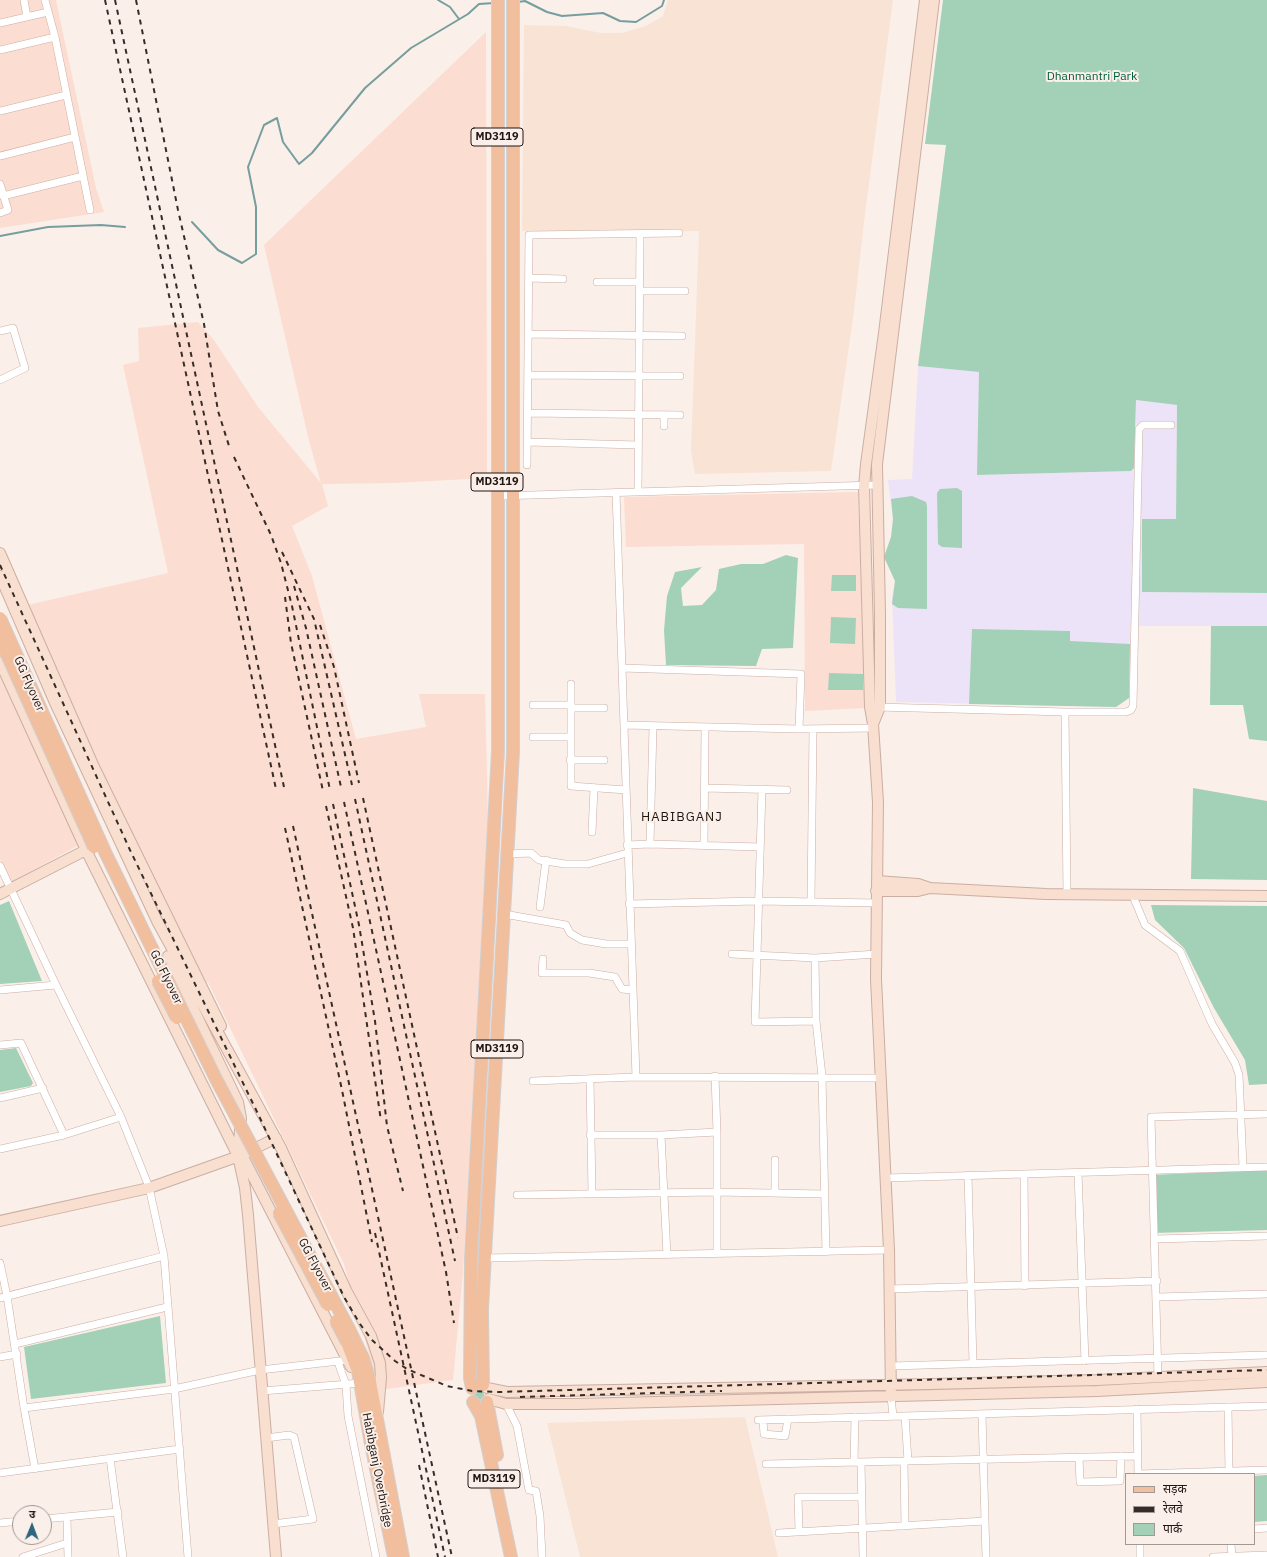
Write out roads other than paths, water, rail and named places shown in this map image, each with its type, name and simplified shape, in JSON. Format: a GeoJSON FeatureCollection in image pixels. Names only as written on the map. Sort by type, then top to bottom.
{"type":"FeatureCollection","features":[{"type":"Feature","properties":{"kind":"main road","name":"MD3119"},"geometry":{"type":"LineString","coordinates":[[484,1392],[470,1378],[471,1258],[498,751],[498,0]]}},
{"type":"Feature","properties":{"kind":"main road","name":"MD3119"},"geometry":{"type":"LineString","coordinates":[[513,0],[513,752],[482,1309],[484,1392],[519,1557]]}},
{"type":"Feature","properties":{"kind":"main road"},"geometry":{"type":"LineString","coordinates":[[923,57],[925,0]]}},
{"type":"Feature","properties":{"kind":"main road"},"geometry":{"type":"LineString","coordinates":[[875,707],[864,487],[923,57],[934,0]]}},
{"type":"Feature","properties":{"kind":"main road"},"geometry":{"type":"LineString","coordinates":[[891,1397],[889,1250],[877,954],[876,886],[878,802],[874,726],[880,607],[876,486],[877,464],[909,164]]}},
{"type":"Feature","properties":{"kind":"main road"},"geometry":{"type":"LineString","coordinates":[[0,553],[94,767],[224,1031],[274,1124],[276,1138]]}},
{"type":"Feature","properties":{"kind":"main road"},"geometry":{"type":"LineString","coordinates":[[0,576],[56,705],[157,921],[292,1168],[347,1292],[371,1336],[380,1363],[381,1378],[377,1420]]}},
{"type":"Feature","properties":{"kind":"main road"},"geometry":{"type":"LineString","coordinates":[[0,593],[95,802],[238,1102],[241,1118],[239,1142],[240,1156],[246,1195],[276,1557]]}},
{"type":"Feature","properties":{"kind":"main road"},"geometry":{"type":"LineString","coordinates":[[869,607],[880,607]]}},
{"type":"Feature","properties":{"kind":"main road","name":"GG Flyover"},"geometry":{"type":"LineString","coordinates":[[0,618],[106,854],[216,1079],[349,1329],[363,1358],[372,1391]]}},
{"type":"Feature","properties":{"kind":"main road"},"geometry":{"type":"LineString","coordinates":[[0,637],[14,626]]}},
{"type":"Feature","properties":{"kind":"main road","name":"GG Flyover"},"geometry":{"type":"LineString","coordinates":[[0,637],[48,748],[169,1003],[347,1342],[360,1377]]}},
{"type":"Feature","properties":{"kind":"main road"},"geometry":{"type":"LineString","coordinates":[[0,662],[86,850],[343,1361],[352,1367],[360,1377]]}},
{"type":"Feature","properties":{"kind":"main road"},"geometry":{"type":"LineString","coordinates":[[0,894],[86,850]]}},
{"type":"Feature","properties":{"kind":"main road"},"geometry":{"type":"LineString","coordinates":[[876,886],[918,891],[930,888],[1133,896],[1267,896]]}},
{"type":"Feature","properties":{"kind":"main road"},"geometry":{"type":"LineString","coordinates":[[479,1095],[495,1097]]}},
{"type":"Feature","properties":{"kind":"main road"},"geometry":{"type":"LineString","coordinates":[[0,1221],[149,1188],[240,1156],[276,1138]]}},
{"type":"Feature","properties":{"kind":"main road"},"geometry":{"type":"LineString","coordinates":[[484,1392],[892,1385],[1158,1378],[1267,1372]]}},
{"type":"Feature","properties":{"kind":"main road","name":"Habibganj Overbridge"},"geometry":{"type":"LineString","coordinates":[[360,1377],[371,1444],[394,1557]]}},
{"type":"Feature","properties":{"kind":"main road"},"geometry":{"type":"LineString","coordinates":[[484,1392],[506,1404],[891,1397],[1127,1390],[1267,1382]]}},
{"type":"Feature","properties":{"kind":"main road","name":"Habibganj Overbridge"},"geometry":{"type":"LineString","coordinates":[[372,1391],[403,1557]]}},
{"type":"Feature","properties":{"kind":"main road","name":"MD3119"},"geometry":{"type":"LineString","coordinates":[[484,1392],[470,1396],[481,1416],[511,1557]]}},
{"type":"Feature","properties":{"kind":"street"},"geometry":{"type":"LineString","coordinates":[[24,0],[27,17]]}},
{"type":"Feature","properties":{"kind":"street"},"geometry":{"type":"LineString","coordinates":[[45,0],[55,37],[90,210]]}},
{"type":"Feature","properties":{"kind":"street"},"geometry":{"type":"LineString","coordinates":[[0,24],[48,12]]}},
{"type":"Feature","properties":{"kind":"street"},"geometry":{"type":"LineString","coordinates":[[0,50],[55,37]]}},
{"type":"Feature","properties":{"kind":"street"},"geometry":{"type":"LineString","coordinates":[[0,111],[66,95]]}},
{"type":"Feature","properties":{"kind":"street"},"geometry":{"type":"LineString","coordinates":[[0,156],[75,137]]}},
{"type":"Feature","properties":{"kind":"street"},"geometry":{"type":"LineString","coordinates":[[3,196],[83,176]]}},
{"type":"Feature","properties":{"kind":"street"},"geometry":{"type":"LineString","coordinates":[[0,184],[8,210],[0,213]]}},
{"type":"Feature","properties":{"kind":"street"},"geometry":{"type":"LineString","coordinates":[[527,465],[529,235],[679,233]]}},
{"type":"Feature","properties":{"kind":"street"},"geometry":{"type":"LineString","coordinates":[[638,492],[640,234]]}},
{"type":"Feature","properties":{"kind":"street"},"geometry":{"type":"LineString","coordinates":[[529,278],[563,279]]}},
{"type":"Feature","properties":{"kind":"street"},"geometry":{"type":"LineString","coordinates":[[597,282],[639,282]]}},
{"type":"Feature","properties":{"kind":"street"},"geometry":{"type":"LineString","coordinates":[[639,291],[685,291]]}},
{"type":"Feature","properties":{"kind":"street"},"geometry":{"type":"LineString","coordinates":[[0,331],[13,328],[25,368],[0,380]]}},
{"type":"Feature","properties":{"kind":"street"},"geometry":{"type":"LineString","coordinates":[[528,334],[682,336]]}},
{"type":"Feature","properties":{"kind":"street"},"geometry":{"type":"LineString","coordinates":[[528,375],[680,376]]}},
{"type":"Feature","properties":{"kind":"street"},"geometry":{"type":"LineString","coordinates":[[528,413],[680,415]]}},
{"type":"Feature","properties":{"kind":"street"},"geometry":{"type":"LineString","coordinates":[[664,415],[664,426]]}},
{"type":"Feature","properties":{"kind":"street"},"geometry":{"type":"LineString","coordinates":[[875,707],[1065,712],[1126,712],[1131,710],[1133,706],[1139,429],[1143,425],[1171,425]]}},
{"type":"Feature","properties":{"kind":"street"},"geometry":{"type":"LineString","coordinates":[[527,442],[638,445]]}},
{"type":"Feature","properties":{"kind":"street"},"geometry":{"type":"LineString","coordinates":[[497,496],[876,486]]}},
{"type":"Feature","properties":{"kind":"street"},"geometry":{"type":"LineString","coordinates":[[616,492],[627,849],[636,1077]]}},
{"type":"Feature","properties":{"kind":"street"},"geometry":{"type":"LineString","coordinates":[[622,668],[801,674],[799,729]]}},
{"type":"Feature","properties":{"kind":"street"},"geometry":{"type":"LineString","coordinates":[[571,684],[571,786],[626,790]]}},
{"type":"Feature","properties":{"kind":"street"},"geometry":{"type":"LineString","coordinates":[[533,705],[604,708]]}},
{"type":"Feature","properties":{"kind":"street"},"geometry":{"type":"LineString","coordinates":[[1065,712],[1067,894]]}},
{"type":"Feature","properties":{"kind":"street"},"geometry":{"type":"LineString","coordinates":[[624,726],[799,729],[874,726]]}},
{"type":"Feature","properties":{"kind":"street"},"geometry":{"type":"LineString","coordinates":[[650,844],[653,727]]}},
{"type":"Feature","properties":{"kind":"street"},"geometry":{"type":"LineString","coordinates":[[704,845],[705,728]]}},
{"type":"Feature","properties":{"kind":"street"},"geometry":{"type":"LineString","coordinates":[[811,901],[813,729]]}},
{"type":"Feature","properties":{"kind":"street"},"geometry":{"type":"LineString","coordinates":[[534,737],[570,737]]}},
{"type":"Feature","properties":{"kind":"street"},"geometry":{"type":"LineString","coordinates":[[570,760],[604,760]]}},
{"type":"Feature","properties":{"kind":"street"},"geometry":{"type":"LineString","coordinates":[[592,832],[594,788]]}},
{"type":"Feature","properties":{"kind":"street"},"geometry":{"type":"LineString","coordinates":[[704,788],[787,790]]}},
{"type":"Feature","properties":{"kind":"street"},"geometry":{"type":"LineString","coordinates":[[762,789],[755,1022],[816,1020]]}},
{"type":"Feature","properties":{"kind":"street"},"geometry":{"type":"LineString","coordinates":[[508,854],[531,854],[539,860],[565,864],[588,864],[627,849],[650,844],[760,847]]}},
{"type":"Feature","properties":{"kind":"street"},"geometry":{"type":"LineString","coordinates":[[540,908],[546,860]]}},
{"type":"Feature","properties":{"kind":"street"},"geometry":{"type":"LineString","coordinates":[[0,866],[56,985],[121,1117],[149,1188],[164,1256],[166,1307],[180,1450],[188,1557]]}},
{"type":"Feature","properties":{"kind":"street"},"geometry":{"type":"LineString","coordinates":[[1133,896],[1145,925],[1180,951],[1208,1017],[1234,1063],[1239,1075],[1239,1115],[1243,1167]]}},
{"type":"Feature","properties":{"kind":"street"},"geometry":{"type":"LineString","coordinates":[[629,904],[758,901],[877,903]]}},
{"type":"Feature","properties":{"kind":"street"},"geometry":{"type":"LineString","coordinates":[[504,914],[566,925],[570,933],[582,940],[606,944],[631,944]]}},
{"type":"Feature","properties":{"kind":"street"},"geometry":{"type":"LineString","coordinates":[[732,954],[815,958],[877,954]]}},
{"type":"Feature","properties":{"kind":"street"},"geometry":{"type":"LineString","coordinates":[[815,958],[816,1020],[822,1076],[826,1252]]}},
{"type":"Feature","properties":{"kind":"street"},"geometry":{"type":"LineString","coordinates":[[543,960],[542,973],[589,973],[615,977],[622,989],[632,990]]}},
{"type":"Feature","properties":{"kind":"street"},"geometry":{"type":"LineString","coordinates":[[0,990],[56,985]]}},
{"type":"Feature","properties":{"kind":"street"},"geometry":{"type":"LineString","coordinates":[[0,1045],[21,1043],[64,1135]]}},
{"type":"Feature","properties":{"kind":"street"},"geometry":{"type":"LineString","coordinates":[[533,1081],[636,1077],[720,1076],[822,1076],[881,1078]]}},
{"type":"Feature","properties":{"kind":"street"},"geometry":{"type":"LineString","coordinates":[[717,1253],[717,1132],[720,1076]]}},
{"type":"Feature","properties":{"kind":"street"},"geometry":{"type":"LineString","coordinates":[[590,1079],[592,1194]]}},
{"type":"Feature","properties":{"kind":"street"},"geometry":{"type":"LineString","coordinates":[[0,1098],[43,1088]]}},
{"type":"Feature","properties":{"kind":"street"},"geometry":{"type":"LineString","coordinates":[[1158,1378],[1159,1358],[1151,1117],[1267,1114]]}},
{"type":"Feature","properties":{"kind":"street"},"geometry":{"type":"LineString","coordinates":[[0,1149],[64,1135],[121,1117]]}},
{"type":"Feature","properties":{"kind":"street"},"geometry":{"type":"LineString","coordinates":[[590,1135],[661,1135],[717,1132]]}},
{"type":"Feature","properties":{"kind":"street"},"geometry":{"type":"LineString","coordinates":[[661,1135],[667,1255]]}},
{"type":"Feature","properties":{"kind":"street"},"geometry":{"type":"LineString","coordinates":[[775,1160],[775,1193]]}},
{"type":"Feature","properties":{"kind":"street"},"geometry":{"type":"LineString","coordinates":[[885,1178],[1267,1167]]}},
{"type":"Feature","properties":{"kind":"street"},"geometry":{"type":"LineString","coordinates":[[1078,1173],[1085,1361]]}},
{"type":"Feature","properties":{"kind":"street"},"geometry":{"type":"LineString","coordinates":[[1024,1174],[1025,1286]]}},
{"type":"Feature","properties":{"kind":"street"},"geometry":{"type":"LineString","coordinates":[[968,1175],[973,1364]]}},
{"type":"Feature","properties":{"kind":"street"},"geometry":{"type":"LineString","coordinates":[[517,1196],[716,1192],[825,1194]]}},
{"type":"Feature","properties":{"kind":"street"},"geometry":{"type":"LineString","coordinates":[[1155,1239],[1267,1236]]}},
{"type":"Feature","properties":{"kind":"street"},"geometry":{"type":"LineString","coordinates":[[486,1258],[889,1250]]}},
{"type":"Feature","properties":{"kind":"street"},"geometry":{"type":"LineString","coordinates":[[4,1297],[164,1256]]}},
{"type":"Feature","properties":{"kind":"street"},"geometry":{"type":"LineString","coordinates":[[0,1263],[4,1297],[17,1354],[24,1408],[36,1469]]}},
{"type":"Feature","properties":{"kind":"street"},"geometry":{"type":"LineString","coordinates":[[889,1289],[1156,1281]]}},
{"type":"Feature","properties":{"kind":"street"},"geometry":{"type":"LineString","coordinates":[[1157,1297],[1267,1294]]}},
{"type":"Feature","properties":{"kind":"street"},"geometry":{"type":"LineString","coordinates":[[15,1344],[166,1307]]}},
{"type":"Feature","properties":{"kind":"street"},"geometry":{"type":"LineString","coordinates":[[0,1356],[17,1354]]}},
{"type":"Feature","properties":{"kind":"street"},"geometry":{"type":"LineString","coordinates":[[891,1366],[1267,1356]]}},
{"type":"Feature","properties":{"kind":"street"},"geometry":{"type":"LineString","coordinates":[[24,1408],[174,1389],[260,1370],[343,1361],[348,1416],[376,1557]]}},
{"type":"Feature","properties":{"kind":"street"},"geometry":{"type":"LineString","coordinates":[[262,1391],[346,1385],[360,1377]]}},
{"type":"Feature","properties":{"kind":"street"},"geometry":{"type":"LineString","coordinates":[[891,1397],[893,1416]]}},
{"type":"Feature","properties":{"kind":"street"},"geometry":{"type":"LineString","coordinates":[[506,1404],[516,1426],[529,1490],[536,1491],[540,1516],[542,1557]]}},
{"type":"Feature","properties":{"kind":"street"},"geometry":{"type":"LineString","coordinates":[[788,1419],[785,1436],[764,1434],[761,1420],[788,1419],[854,1417],[982,1414],[1137,1409],[1267,1406]]}},
{"type":"Feature","properties":{"kind":"street"},"geometry":{"type":"LineString","coordinates":[[1228,1407],[1229,1472]]}},
{"type":"Feature","properties":{"kind":"street"},"geometry":{"type":"LineString","coordinates":[[1137,1409],[1138,1473]]}},
{"type":"Feature","properties":{"kind":"street"},"geometry":{"type":"LineString","coordinates":[[982,1414],[986,1557]]}},
{"type":"Feature","properties":{"kind":"street"},"geometry":{"type":"LineString","coordinates":[[905,1416],[905,1526]]}},
{"type":"Feature","properties":{"kind":"street"},"geometry":{"type":"LineString","coordinates":[[854,1417],[857,1462],[862,1497],[863,1557]]}},
{"type":"Feature","properties":{"kind":"street"},"geometry":{"type":"LineString","coordinates":[[266,1438],[289,1435],[294,1437],[313,1519],[273,1524]]}},
{"type":"Feature","properties":{"kind":"street"},"geometry":{"type":"LineString","coordinates":[[0,1473],[180,1450]]}},
{"type":"Feature","properties":{"kind":"street"},"geometry":{"type":"LineString","coordinates":[[1079,1457],[1080,1482],[1120,1481],[1121,1456]]}},
{"type":"Feature","properties":{"kind":"street"},"geometry":{"type":"LineString","coordinates":[[766,1464],[1138,1456]]}},
{"type":"Feature","properties":{"kind":"street"},"geometry":{"type":"LineString","coordinates":[[110,1458],[124,1557]]}},
{"type":"Feature","properties":{"kind":"street"},"geometry":{"type":"LineString","coordinates":[[1184,1473],[1267,1470]]}},
{"type":"Feature","properties":{"kind":"street"},"geometry":{"type":"LineString","coordinates":[[799,1532],[798,1497],[862,1497]]}},
{"type":"Feature","properties":{"kind":"street"},"geometry":{"type":"LineString","coordinates":[[52,1518],[118,1512]]}},
{"type":"Feature","properties":{"kind":"street"},"geometry":{"type":"LineString","coordinates":[[68,1517],[68,1557]]}},
{"type":"Feature","properties":{"kind":"street"},"geometry":{"type":"LineString","coordinates":[[0,1523],[12,1522]]}},
{"type":"Feature","properties":{"kind":"street"},"geometry":{"type":"LineString","coordinates":[[778,1533],[985,1522]]}},
{"type":"Feature","properties":{"kind":"street"},"geometry":{"type":"LineString","coordinates":[[1255,1529],[1267,1528]]}},
{"type":"Feature","properties":{"kind":"street"},"geometry":{"type":"LineString","coordinates":[[23,1557],[67,1544]]}},
{"type":"Feature","properties":{"kind":"street"},"geometry":{"type":"LineString","coordinates":[[1140,1545],[1140,1557]]}},
{"type":"Feature","properties":{"kind":"street"},"geometry":{"type":"LineString","coordinates":[[1231,1545],[1232,1557]]}},
{"type":"Feature","properties":{"kind":"street"},"geometry":{"type":"LineString","coordinates":[[1213,1557],[1267,1555]]}},
{"type":"Feature","properties":{"kind":"waterway"},"geometry":{"type":"LineString","coordinates":[[438,0],[450,7],[459,19]]}},
{"type":"Feature","properties":{"kind":"waterway"},"geometry":{"type":"LineString","coordinates":[[518,2],[525,1],[547,12],[562,16],[603,13],[620,21],[636,22],[662,6],[664,0]]}},
{"type":"Feature","properties":{"kind":"waterway"},"geometry":{"type":"LineString","coordinates":[[192,222],[218,250],[242,263],[256,254],[256,207],[248,167],[264,125],[277,118],[283,142],[299,164],[312,153],[365,88],[411,48],[468,14],[479,4],[494,3]]}},
{"type":"Feature","properties":{"kind":"waterway"},"geometry":{"type":"LineString","coordinates":[[0,236],[48,227],[101,225],[125,227]]}},
{"type":"Feature","properties":{"kind":"railway"},"geometry":{"type":"LineString","coordinates":[[105,0],[276,789]]}},
{"type":"Feature","properties":{"kind":"railway"},"geometry":{"type":"LineString","coordinates":[[115,0],[284,787]]}},
{"type":"Feature","properties":{"kind":"railway"},"geometry":{"type":"LineString","coordinates":[[136,0],[178,210],[204,324],[218,411],[230,449]]}},
{"type":"Feature","properties":{"kind":"railway"},"geometry":{"type":"LineString","coordinates":[[234,457],[271,535],[281,563],[292,606],[330,790]]}},
{"type":"Feature","properties":{"kind":"railway"},"geometry":{"type":"LineString","coordinates":[[282,552],[314,619],[352,785]]}},
{"type":"Feature","properties":{"kind":"railway"},"geometry":{"type":"LineString","coordinates":[[0,565],[130,850],[259,1116],[344,1297],[360,1324],[372,1340],[395,1361],[407,1369],[447,1386],[472,1391],[499,1392],[1267,1370]]}},
{"type":"Feature","properties":{"kind":"railway"},"geometry":{"type":"LineString","coordinates":[[294,586],[306,628],[341,787]]}},
{"type":"Feature","properties":{"kind":"railway"},"geometry":{"type":"LineString","coordinates":[[285,597],[291,643],[323,791]]}},
{"type":"Feature","properties":{"kind":"railway"},"geometry":{"type":"LineString","coordinates":[[320,625],[334,667],[359,783]]}},
{"type":"Feature","properties":{"kind":"railway"},"geometry":{"type":"LineString","coordinates":[[363,798],[458,1238]]}},
{"type":"Feature","properties":{"kind":"railway"},"geometry":{"type":"LineString","coordinates":[[355,799],[455,1261]]}},
{"type":"Feature","properties":{"kind":"railway"},"geometry":{"type":"LineString","coordinates":[[344,802],[446,1272],[454,1323]]}},
{"type":"Feature","properties":{"kind":"railway"},"geometry":{"type":"LineString","coordinates":[[333,804],[359,925],[375,1021],[387,1126],[403,1191]]}},
{"type":"Feature","properties":{"kind":"railway"},"geometry":{"type":"LineString","coordinates":[[326,806],[353,928],[381,1121]]}},
{"type":"Feature","properties":{"kind":"railway"},"geometry":{"type":"LineString","coordinates":[[293,826],[452,1557]]}},
{"type":"Feature","properties":{"kind":"railway"},"geometry":{"type":"LineString","coordinates":[[285,828],[342,1090],[372,1242]]}},
{"type":"Feature","properties":{"kind":"railway"},"geometry":{"type":"LineString","coordinates":[[375,1233],[445,1557]]}},
{"type":"Feature","properties":{"kind":"railway"},"geometry":{"type":"LineString","coordinates":[[520,1397],[722,1391]]}},
{"type":"Feature","properties":{"kind":"railway"},"geometry":{"type":"LineString","coordinates":[[419,1465],[438,1557]]}},
{"type":"Feature","properties":{"kind":"district","name":"HABIBGANJ"},"geometry":{"type":"Point","coordinates":[682,817]}},
{"type":"Feature","properties":{"kind":"park label","name":"Dhanmantri Park"},"geometry":{"type":"Point","coordinates":[1092,77]}}]}
